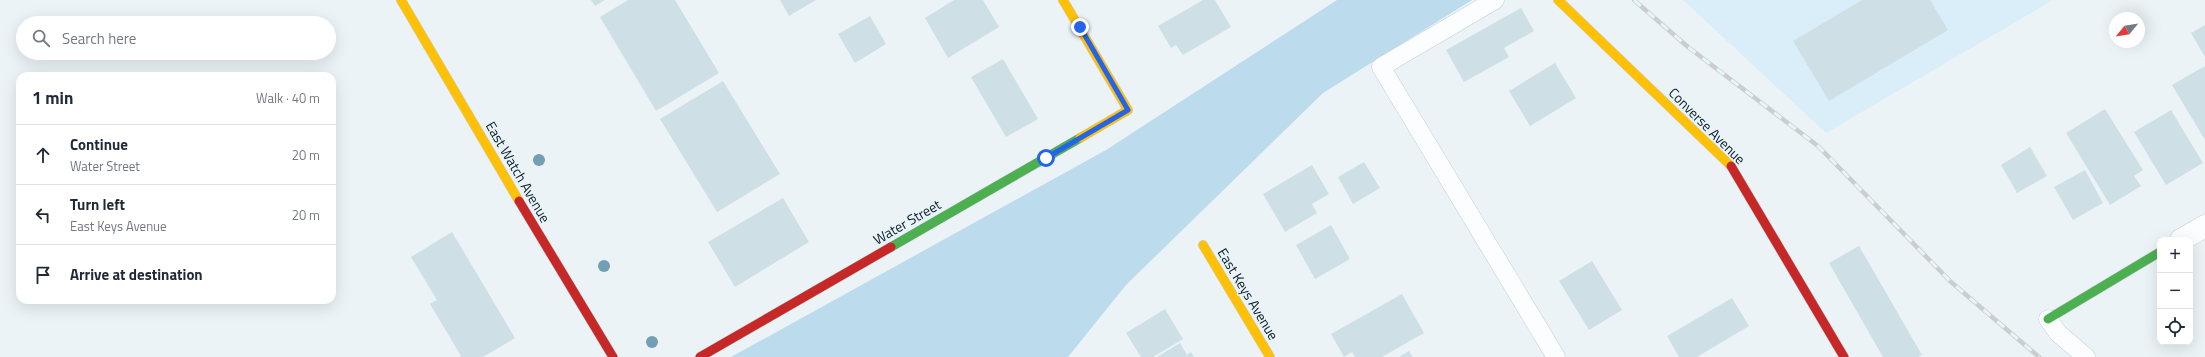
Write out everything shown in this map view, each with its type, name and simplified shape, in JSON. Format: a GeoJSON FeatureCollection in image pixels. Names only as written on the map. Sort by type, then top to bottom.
{"type":"FeatureCollection","features":[{"type":"Feature","properties":{"kind":"street","name":"East Watch Avenue"},"geometry":{"type":"LineString","coordinates":[[401,0],[547,249],[613,357]]}},
{"type":"Feature","properties":{"kind":"street","name":"Water Street"},"geometry":{"type":"LineString","coordinates":[[700,357],[1128,110],[1063,0]]}},
{"type":"Feature","properties":{"kind":"street","name":"Converse Avenue"},"geometry":{"type":"LineString","coordinates":[[1558,0],[1732,167],[1844,357]]}},
{"type":"Feature","properties":{"kind":"street"},"geometry":{"type":"LineString","coordinates":[[2186,237],[2205,226]]}},
{"type":"Feature","properties":{"kind":"street","name":"East Keys Avenue"},"geometry":{"type":"LineString","coordinates":[[1203,246],[1270,357]]}},
{"type":"Feature","properties":{"kind":"street"},"geometry":{"type":"LineString","coordinates":[[2048,319],[2157,254]]}},
{"type":"Feature","properties":{"kind":"lane"},"geometry":{"type":"LineString","coordinates":[[1495,0],[1381,67],[1556,357]]}},
{"type":"Feature","properties":{"kind":"lane"},"geometry":{"type":"LineString","coordinates":[[2048,319],[2058,333],[2086,357]]}},
{"type":"Feature","properties":{"kind":"shaded area"},"geometry":{"type":"Polygon","coordinates":[[[1337,0],[1472,0],[1323,93],[1126,285],[1068,357],[731,357],[1106,150],[1337,0]]]}},
{"type":"Feature","properties":{"kind":"shaded area"},"geometry":{"type":"Polygon","coordinates":[[[1683,0],[2053,0],[1826,133],[1683,0]]]}},
{"type":"Feature","properties":{"kind":"building"},"geometry":{"type":"Polygon","coordinates":[[[591,0],[605,0],[595,6],[591,0]]]}},
{"type":"Feature","properties":{"kind":"building"},"geometry":{"type":"Polygon","coordinates":[[[628,0],[675,0],[719,73],[656,111],[600,17],[628,0]]]}},
{"type":"Feature","properties":{"kind":"building"},"geometry":{"type":"Polygon","coordinates":[[[780,0],[816,0],[789,16],[780,0]]]}},
{"type":"Feature","properties":{"kind":"building"},"geometry":{"type":"Polygon","coordinates":[[[954,0],[983,0],[999,27],[948,58],[925,18],[954,0]]]}},
{"type":"Feature","properties":{"kind":"building"},"geometry":{"type":"Polygon","coordinates":[[[1203,0],[1215,0],[1231,27],[1183,55],[1176,45],[1171,48],[1158,26],[1203,0]]]}},
{"type":"Feature","properties":{"kind":"building"},"geometry":{"type":"Polygon","coordinates":[[[1862,0],[1930,0],[1948,30],[1829,101],[1793,41],[1862,0]]]}},
{"type":"Feature","properties":{"kind":"building"},"geometry":{"type":"Polygon","coordinates":[[[1521,8],[1534,31],[1504,48],[1509,57],[1464,82],[1446,50],[1521,8]]]}},
{"type":"Feature","properties":{"kind":"building"},"geometry":{"type":"Polygon","coordinates":[[[870,16],[886,44],[855,63],[838,34],[870,16]]]}},
{"type":"Feature","properties":{"kind":"building"},"geometry":{"type":"Polygon","coordinates":[[[2205,25],[2205,57],[2191,33],[2205,25]]]}},
{"type":"Feature","properties":{"kind":"building"},"geometry":{"type":"Polygon","coordinates":[[[1003,59],[1038,119],[1006,137],[971,77],[1003,59]]]}},
{"type":"Feature","properties":{"kind":"building"},"geometry":{"type":"Polygon","coordinates":[[[1555,63],[1576,98],[1530,126],[1509,91],[1555,63]]]}},
{"type":"Feature","properties":{"kind":"building"},"geometry":{"type":"Polygon","coordinates":[[[2205,66],[2205,140],[2172,85],[2205,66]]]}},
{"type":"Feature","properties":{"kind":"building"},"geometry":{"type":"Polygon","coordinates":[[[723,81],[780,174],[717,212],[660,119],[723,81]]]}},
{"type":"Feature","properties":{"kind":"building"},"geometry":{"type":"Polygon","coordinates":[[[2105,109],[2143,170],[2134,176],[2141,186],[2110,205],[2066,133],[2105,109]]]}},
{"type":"Feature","properties":{"kind":"building"},"geometry":{"type":"Polygon","coordinates":[[[2171,110],[2203,163],[2166,185],[2134,132],[2171,110]]]}},
{"type":"Feature","properties":{"kind":"building"},"geometry":{"type":"Polygon","coordinates":[[[2030,147],[2047,176],[2017,193],[2001,165],[2030,147]]]}},
{"type":"Feature","properties":{"kind":"building"},"geometry":{"type":"Polygon","coordinates":[[[1364,162],[1380,188],[1353,204],[1338,177],[1364,162]]]}},
{"type":"Feature","properties":{"kind":"building"},"geometry":{"type":"Polygon","coordinates":[[[1312,165],[1329,194],[1312,204],[1317,213],[1285,232],[1263,194],[1312,165]]]}},
{"type":"Feature","properties":{"kind":"building"},"geometry":{"type":"Polygon","coordinates":[[[2085,170],[2103,203],[2073,220],[2054,187],[2085,170]]]}},
{"type":"Feature","properties":{"kind":"building"},"geometry":{"type":"Polygon","coordinates":[[[783,198],[809,242],[735,287],[708,242],[783,198]]]}},
{"type":"Feature","properties":{"kind":"building"},"geometry":{"type":"Polygon","coordinates":[[[1331,225],[1350,259],[1315,279],[1296,245],[1331,225]]]}},
{"type":"Feature","properties":{"kind":"building"},"geometry":{"type":"Polygon","coordinates":[[[452,232],[515,338],[483,357],[459,357],[461,356],[430,304],[437,300],[411,257],[452,232]]]}},
{"type":"Feature","properties":{"kind":"building"},"geometry":{"type":"Polygon","coordinates":[[[1859,246],[1922,355],[1918,357],[1883,357],[1829,263],[1859,246]]]}},
{"type":"Feature","properties":{"kind":"building"},"geometry":{"type":"Polygon","coordinates":[[[1592,261],[1622,310],[1589,330],[1559,281],[1592,261]]]}},
{"type":"Feature","properties":{"kind":"building"},"geometry":{"type":"Polygon","coordinates":[[[1402,294],[1424,333],[1382,357],[1355,357],[1352,352],[1344,357],[1331,334],[1402,294]]]}},
{"type":"Feature","properties":{"kind":"building"},"geometry":{"type":"Polygon","coordinates":[[[1732,298],[1749,326],[1697,357],[1679,357],[1667,336],[1732,298]]]}},
{"type":"Feature","properties":{"kind":"building"},"geometry":{"type":"Polygon","coordinates":[[[1165,309],[1183,339],[1153,357],[1141,357],[1126,333],[1165,309]]]}},
{"type":"Feature","properties":{"kind":"building"},"geometry":{"type":"Polygon","coordinates":[[[1180,343],[1187,355],[1191,352],[1194,357],[1157,357],[1180,343]]]}},
{"type":"Feature","properties":{"kind":"building"},"geometry":{"type":"Polygon","coordinates":[[[1409,351],[1413,357],[1399,357],[1409,351]]]}},
{"type":"Feature","properties":{"kind":"railway"},"geometry":{"type":"LineString","coordinates":[[1634,0],[1688,47],[1818,146],[1951,282],[2039,357]]}},
{"type":"Feature","properties":{"kind":"traffic: fast"},"geometry":{"type":"LineString","coordinates":[[891,247],[1080,138]]}},
{"type":"Feature","properties":{"kind":"traffic: fast"},"geometry":{"type":"LineString","coordinates":[[2048,319],[2157,254]]}},
{"type":"Feature","properties":{"kind":"traffic: slow"},"geometry":{"type":"LineString","coordinates":[[401,0],[519,201]]}},
{"type":"Feature","properties":{"kind":"traffic: slow"},"geometry":{"type":"LineString","coordinates":[[1063,0],[1128,110],[1080,138]]}},
{"type":"Feature","properties":{"kind":"traffic: slow"},"geometry":{"type":"LineString","coordinates":[[1558,0],[1731,166]]}},
{"type":"Feature","properties":{"kind":"traffic: slow"},"geometry":{"type":"LineString","coordinates":[[1203,245],[1270,357]]}},
{"type":"Feature","properties":{"kind":"traffic: jam"},"geometry":{"type":"LineString","coordinates":[[1731,166],[1844,357]]}},
{"type":"Feature","properties":{"kind":"traffic: jam"},"geometry":{"type":"LineString","coordinates":[[519,201],[613,357]]}},
{"type":"Feature","properties":{"kind":"traffic: jam"},"geometry":{"type":"LineString","coordinates":[[700,357],[891,247]]}},
{"type":"Feature","properties":{"kind":"route"},"geometry":{"type":"LineString","coordinates":[[1046,158],[1128,110],[1080,27]]}}]}
